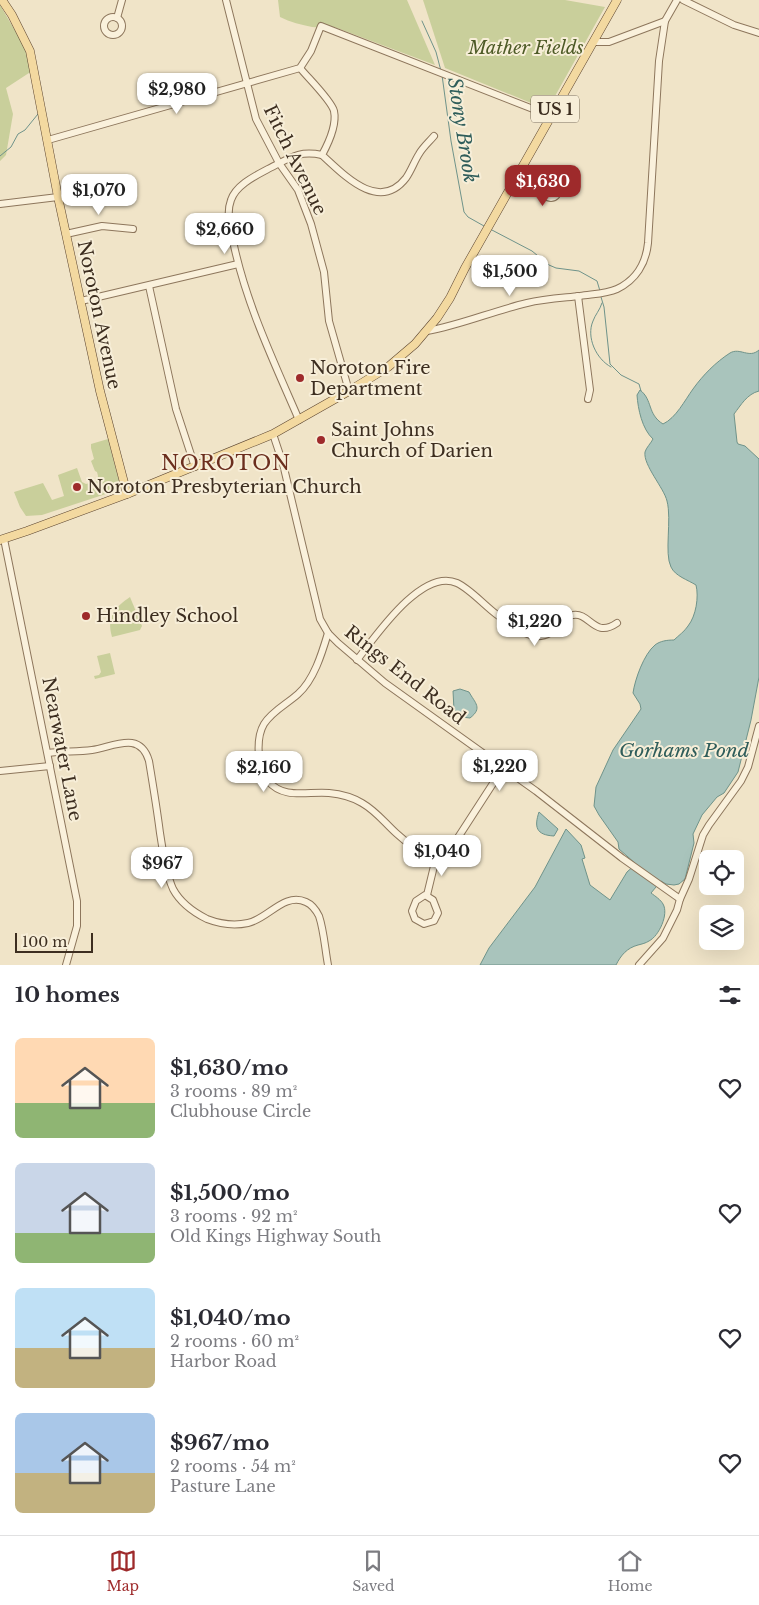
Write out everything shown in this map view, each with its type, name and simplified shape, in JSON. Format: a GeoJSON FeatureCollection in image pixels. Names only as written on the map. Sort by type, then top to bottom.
{"type":"FeatureCollection","features":[{"type":"Feature","properties":{"kind":"main road","name":"Noroton Avenue"},"geometry":{"type":"LineString","coordinates":[[2,0],[12,15],[30,51],[58,197],[100,391],[128,494]]}},
{"type":"Feature","properties":{"kind":"main road","name":"US 1"},"geometry":{"type":"LineString","coordinates":[[2,539],[128,494],[273,434],[388,367],[407,351],[427,331],[450,298],[465,268],[617,0]]}},
{"type":"Feature","properties":{"kind":"street"},"geometry":{"type":"LineString","coordinates":[[117,18],[122,0]]}},
{"type":"Feature","properties":{"kind":"street","name":"Fitch Avenue"},"geometry":{"type":"LineString","coordinates":[[226,0],[256,119],[280,163],[298,190],[311,224],[324,272],[328,321],[349,391]]}},
{"type":"Feature","properties":{"kind":"street"},"geometry":{"type":"LineString","coordinates":[[427,331],[444,328],[525,303],[600,294],[618,288],[634,276],[642,265],[646,254],[659,62],[666,22],[677,0]]}},
{"type":"Feature","properties":{"kind":"street"},"geometry":{"type":"LineString","coordinates":[[683,0],[734,25],[759,33]]}},
{"type":"Feature","properties":{"kind":"street"},"geometry":{"type":"LineString","coordinates":[[594,42],[608,42],[666,22]]}},
{"type":"Feature","properties":{"kind":"street"},"geometry":{"type":"LineString","coordinates":[[48,140],[246,85],[300,68],[312,51],[321,26],[551,116]]}},
{"type":"Feature","properties":{"kind":"street"},"geometry":{"type":"LineString","coordinates":[[300,68],[334,110],[334,120],[328,145],[322,155]]}},
{"type":"Feature","properties":{"kind":"street"},"geometry":{"type":"LineString","coordinates":[[299,420],[261,331],[238,264],[229,223],[231,200],[239,188],[252,177],[298,154],[310,153],[322,155],[354,184],[373,192],[388,192],[399,186],[407,176],[420,152],[434,136]]}},
{"type":"Feature","properties":{"kind":"street"},"geometry":{"type":"LineString","coordinates":[[520,172],[545,187]]}},
{"type":"Feature","properties":{"kind":"street"},"geometry":{"type":"LineString","coordinates":[[0,204],[58,197]]}},
{"type":"Feature","properties":{"kind":"street"},"geometry":{"type":"LineString","coordinates":[[66,234],[102,226],[133,229]]}},
{"type":"Feature","properties":{"kind":"street"},"geometry":{"type":"LineString","coordinates":[[81,301],[238,264]]}},
{"type":"Feature","properties":{"kind":"street"},"geometry":{"type":"LineString","coordinates":[[149,286],[176,409],[195,467]]}},
{"type":"Feature","properties":{"kind":"street"},"geometry":{"type":"LineString","coordinates":[[578,296],[590,390],[588,399]]}},
{"type":"Feature","properties":{"kind":"street","name":"Rings End Road"},"geometry":{"type":"LineString","coordinates":[[273,434],[283,464],[320,619],[328,633],[384,683],[571,817],[622,858],[680,899]]}},
{"type":"Feature","properties":{"kind":"street","name":"Nearwater Lane"},"geometry":{"type":"LineString","coordinates":[[2,539],[48,752],[77,901],[77,926],[66,965]]}},
{"type":"Feature","properties":{"kind":"street"},"geometry":{"type":"LineString","coordinates":[[357,660],[413,595],[428,585],[442,582],[457,583],[507,622],[531,635],[548,634],[557,628],[565,618],[571,615],[581,615],[594,626],[602,628],[608,628],[617,623]]}},
{"type":"Feature","properties":{"kind":"street"},"geometry":{"type":"LineString","coordinates":[[328,633],[307,685],[275,712],[264,725],[258,742],[260,766],[264,776],[272,786],[287,793],[328,793],[361,802],[384,819],[413,848],[435,862]]}},
{"type":"Feature","properties":{"kind":"street"},"geometry":{"type":"LineString","coordinates":[[639,965],[663,938],[677,910],[703,835],[741,781],[748,767],[759,726]]}},
{"type":"Feature","properties":{"kind":"street"},"geometry":{"type":"LineString","coordinates":[[48,752],[93,750],[126,742],[141,747],[149,761],[166,866],[179,898],[200,916],[226,925],[256,921],[291,900],[306,902],[311,905],[318,915],[328,965]]}},
{"type":"Feature","properties":{"kind":"street"},"geometry":{"type":"LineString","coordinates":[[0,771],[50,766]]}},
{"type":"Feature","properties":{"kind":"street"},"geometry":{"type":"LineString","coordinates":[[427,895],[435,862],[448,853],[503,768]]}},
{"type":"Feature","properties":{"kind":"street"},"geometry":{"type":"LineString","coordinates":[[427,895],[433,900],[438,913],[434,921],[424,924],[416,920],[412,910],[416,901],[427,895]]}},
{"type":"Feature","properties":{"kind":"green space"},"geometry":{"type":"Polygon","coordinates":[[[278,0],[407,0],[435,65],[337,28],[312,27],[284,19],[280,17],[278,0]]]}},
{"type":"Feature","properties":{"kind":"green space","name":"Mather Fields"},"geometry":{"type":"Polygon","coordinates":[[[423,0],[565,0],[605,7],[550,105],[541,107],[445,68],[423,0]]]}},
{"type":"Feature","properties":{"kind":"green space"},"geometry":{"type":"Polygon","coordinates":[[[0,5],[24,46],[32,71],[6,88],[13,114],[6,155],[0,161],[0,5]]]}},
{"type":"Feature","properties":{"kind":"green space"},"geometry":{"type":"Polygon","coordinates":[[[108,439],[121,489],[42,515],[26,516],[14,492],[43,483],[52,500],[64,496],[58,475],[77,468],[82,482],[86,484],[97,481],[97,472],[91,461],[94,459],[91,444],[108,439]]]}},
{"type":"Feature","properties":{"kind":"green space"},"geometry":{"type":"Polygon","coordinates":[[[130,597],[142,626],[140,630],[112,637],[110,624],[113,613],[130,597]]]}},
{"type":"Feature","properties":{"kind":"green space"},"geometry":{"type":"Polygon","coordinates":[[[110,653],[115,674],[95,679],[94,676],[99,675],[101,672],[97,656],[110,653]]]}},
{"type":"Feature","properties":{"kind":"water","name":"Gorhams Pond"},"geometry":{"type":"Polygon","coordinates":[[[759,350],[759,391],[748,397],[734,414],[738,444],[745,446],[759,459],[759,677],[738,772],[724,793],[717,797],[702,815],[693,834],[694,843],[685,879],[679,884],[674,885],[661,881],[651,893],[658,898],[665,908],[662,924],[653,938],[628,950],[622,955],[616,965],[480,965],[489,948],[535,887],[566,829],[581,845],[585,858],[582,859],[590,885],[610,900],[627,872],[636,864],[619,849],[618,842],[594,806],[596,787],[613,750],[641,709],[633,693],[644,660],[655,645],[664,641],[674,640],[687,628],[695,612],[697,595],[696,585],[675,573],[669,561],[667,501],[645,457],[645,452],[653,439],[643,424],[637,395],[640,390],[644,394],[654,416],[663,424],[676,413],[701,379],[720,360],[730,353],[737,351],[752,353],[759,350]]]}},
{"type":"Feature","properties":{"kind":"water"},"geometry":{"type":"Polygon","coordinates":[[[460,689],[469,692],[477,705],[476,711],[470,718],[462,717],[454,710],[453,691],[460,689]]]}},
{"type":"Feature","properties":{"kind":"water"},"geometry":{"type":"Polygon","coordinates":[[[539,812],[558,829],[554,836],[543,834],[538,829],[539,812]]]}},
{"type":"Feature","properties":{"kind":"waterway","name":"Stony Brook"},"geometry":{"type":"LineString","coordinates":[[422,21],[436,52],[441,71]]}},
{"type":"Feature","properties":{"kind":"waterway","name":"Stony Brook"},"geometry":{"type":"LineString","coordinates":[[442,75],[451,141],[464,212],[468,217],[484,226]]}},
{"type":"Feature","properties":{"kind":"waterway"},"geometry":{"type":"LineString","coordinates":[[0,156],[11,147],[18,134],[25,130],[38,114]]}},
{"type":"Feature","properties":{"kind":"waterway","name":"Stony Brook"},"geometry":{"type":"LineString","coordinates":[[490,229],[532,251],[549,265],[556,268],[579,271],[597,281],[600,291]]}},
{"type":"Feature","properties":{"kind":"waterway","name":"Stony Brook"},"geometry":{"type":"LineString","coordinates":[[601,297],[604,307],[610,364],[621,375],[639,384],[641,391]]}},
{"type":"Feature","properties":{"kind":"waterway"},"geometry":{"type":"LineString","coordinates":[[602,303],[591,327],[591,334],[597,353],[611,367]]}},
{"type":"Feature","properties":{"kind":"place","name":"Noroton Fire Department"},"geometry":{"type":"Point","coordinates":[300,378]}},
{"type":"Feature","properties":{"kind":"place","name":"Saint Johns Church of Darien"},"geometry":{"type":"Point","coordinates":[321,440]}},
{"type":"Feature","properties":{"kind":"place","name":"Noroton Presbyterian Church"},"geometry":{"type":"Point","coordinates":[77,487]}},
{"type":"Feature","properties":{"kind":"place","name":"Hindley School"},"geometry":{"type":"Point","coordinates":[86,616]}},
{"type":"Feature","properties":{"kind":"district","name":"NOROTON"},"geometry":{"type":"Point","coordinates":[226,463]}}]}
